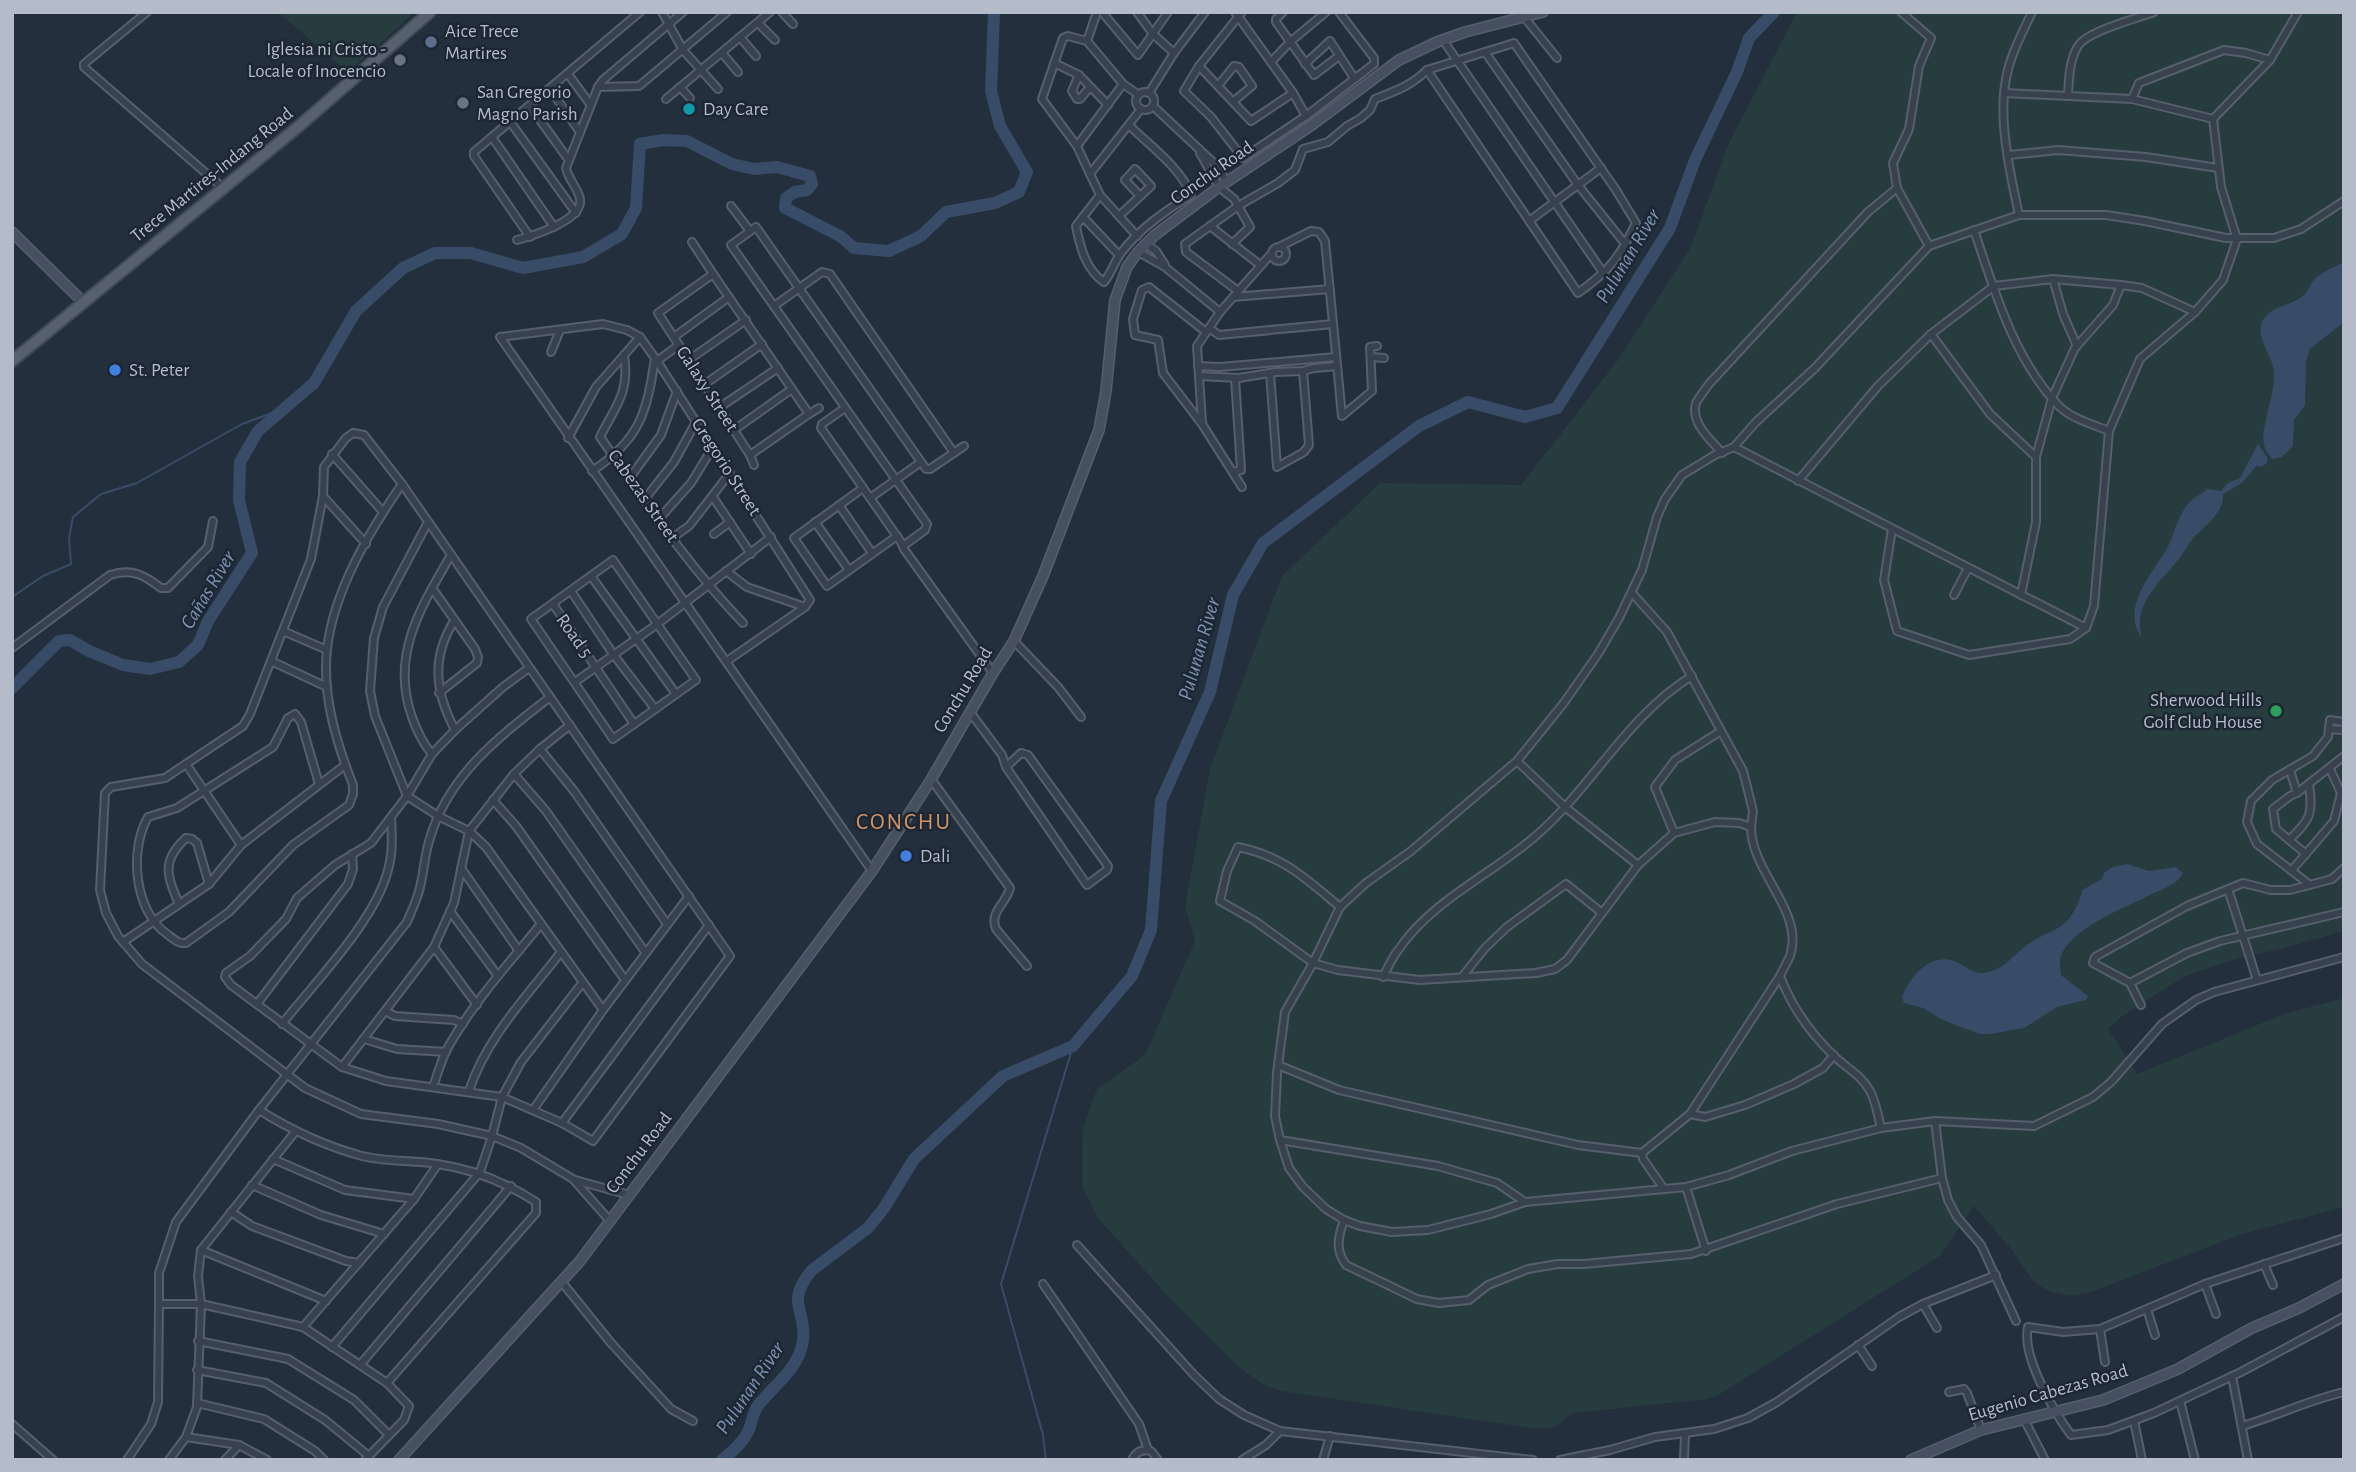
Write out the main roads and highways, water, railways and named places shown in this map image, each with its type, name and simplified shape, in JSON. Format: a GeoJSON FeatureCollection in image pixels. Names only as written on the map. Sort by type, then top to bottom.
{"type":"FeatureCollection","features":[{"type":"Feature","properties":{"kind":"main road","name":"Trece Martires-Indang Road"},"geometry":{"type":"LineString","coordinates":[[12,361],[223,188],[430,12]]}},
{"type":"Feature","properties":{"kind":"main road","name":"Conchu Road"},"geometry":{"type":"LineString","coordinates":[[399,1460],[561,1281],[610,1221],[872,871],[931,779],[1014,641],[1043,576],[1099,430],[1115,300],[1127,267],[1138,252],[1223,184],[1312,125],[1399,60],[1443,40],[1543,12]]}},
{"type":"Feature","properties":{"kind":"main road"},"geometry":{"type":"LineString","coordinates":[[12,232],[83,302]]}},
{"type":"Feature","properties":{"kind":"main road","name":"Eugenio Cabezas Road"},"geometry":{"type":"LineString","coordinates":[[1911,1460],[1981,1430],[2103,1400],[2178,1369],[2252,1328],[2299,1308],[2344,1284]]}},
{"type":"Feature","properties":{"kind":"water"},"geometry":{"type":"Polygon","coordinates":[[[2344,262],[2344,322],[2310,349],[2306,361],[2305,405],[2294,420],[2293,446],[2282,457],[2272,459],[2265,449],[2263,438],[2274,371],[2262,339],[2263,320],[2272,311],[2299,299],[2319,276],[2344,262]]]}},
{"type":"Feature","properties":{"kind":"water"},"geometry":{"type":"Polygon","coordinates":[[[2258,444],[2267,457],[2267,463],[2261,467],[2257,465],[2242,483],[2223,494],[2218,513],[2194,537],[2149,595],[2141,615],[2142,638],[2134,616],[2136,604],[2146,581],[2166,550],[2184,510],[2194,498],[2207,489],[2221,491],[2228,483],[2240,478],[2258,444]]]}},
{"type":"Feature","properties":{"kind":"water"},"geometry":{"type":"Polygon","coordinates":[[[2127,864],[2149,871],[2176,867],[2183,873],[2170,886],[2099,920],[2065,948],[2060,961],[2061,975],[2088,996],[2086,1000],[2057,1007],[2024,1028],[1990,1034],[1966,1029],[1923,1008],[1904,1003],[1902,997],[1915,975],[1937,960],[1954,961],[1978,973],[2000,968],[2032,942],[2064,924],[2075,909],[2082,890],[2102,879],[2104,873],[2113,867],[2127,864]]]}},
{"type":"Feature","properties":{"kind":"waterway","name":"Cañas River"},"geometry":{"type":"LineString","coordinates":[[12,688],[59,641],[70,640],[123,665],[150,669],[179,662],[198,645],[208,621],[252,553],[239,500],[240,462],[258,431],[314,383],[356,311],[403,268],[435,253],[471,253],[523,268],[583,257],[622,234],[636,208],[640,144],[663,140],[687,141],[732,164],[754,169],[777,167],[810,176],[812,184],[807,190],[795,192],[786,198],[785,208],[840,236],[854,248],[889,251],[921,236],[946,212],[995,203],[1019,192],[1027,172],[1000,126],[991,91],[994,12]]}},
{"type":"Feature","properties":{"kind":"waterway","name":"Pulunan River"},"geometry":{"type":"LineString","coordinates":[[722,1460],[742,1441],[757,1407],[796,1361],[803,1341],[799,1291],[812,1270],[868,1228],[884,1208],[914,1159],[1003,1076],[1073,1046],[1132,976],[1151,930],[1161,801],[1210,692],[1233,595],[1263,543],[1419,426],[1468,402],[1525,417],[1557,408],[1670,228],[1695,160],[1737,72],[1749,38],[1774,12]]}},
{"type":"Feature","properties":{"kind":"waterway"},"geometry":{"type":"LineString","coordinates":[[12,597],[43,576],[71,564],[69,538],[73,517],[101,494],[137,483],[242,424],[288,407]]}},
{"type":"Feature","properties":{"kind":"waterway"},"geometry":{"type":"LineString","coordinates":[[1046,1460],[1043,1435],[1001,1284],[1073,1046]]}},
{"type":"Feature","properties":{"kind":"place","name":"Aice Trece Martires"},"geometry":{"type":"Point","coordinates":[431,42]}},
{"type":"Feature","properties":{"kind":"place","name":"Iglesia ni Cristo - Locale of Inocencio"},"geometry":{"type":"Point","coordinates":[400,60]}},
{"type":"Feature","properties":{"kind":"place","name":"San Gregorio Magno Parish"},"geometry":{"type":"Point","coordinates":[463,103]}},
{"type":"Feature","properties":{"kind":"place","name":"Day Care"},"geometry":{"type":"Point","coordinates":[689,109]}},
{"type":"Feature","properties":{"kind":"place","name":"St. Peter"},"geometry":{"type":"Point","coordinates":[115,370]}},
{"type":"Feature","properties":{"kind":"place","name":"Sherwood Hills Golf Club House"},"geometry":{"type":"Point","coordinates":[2276,711]}},
{"type":"Feature","properties":{"kind":"place","name":"Dali"},"geometry":{"type":"Point","coordinates":[906,856]}},
{"type":"Feature","properties":{"kind":"district","name":"CONCHU"},"geometry":{"type":"Point","coordinates":[904,822]}}]}
